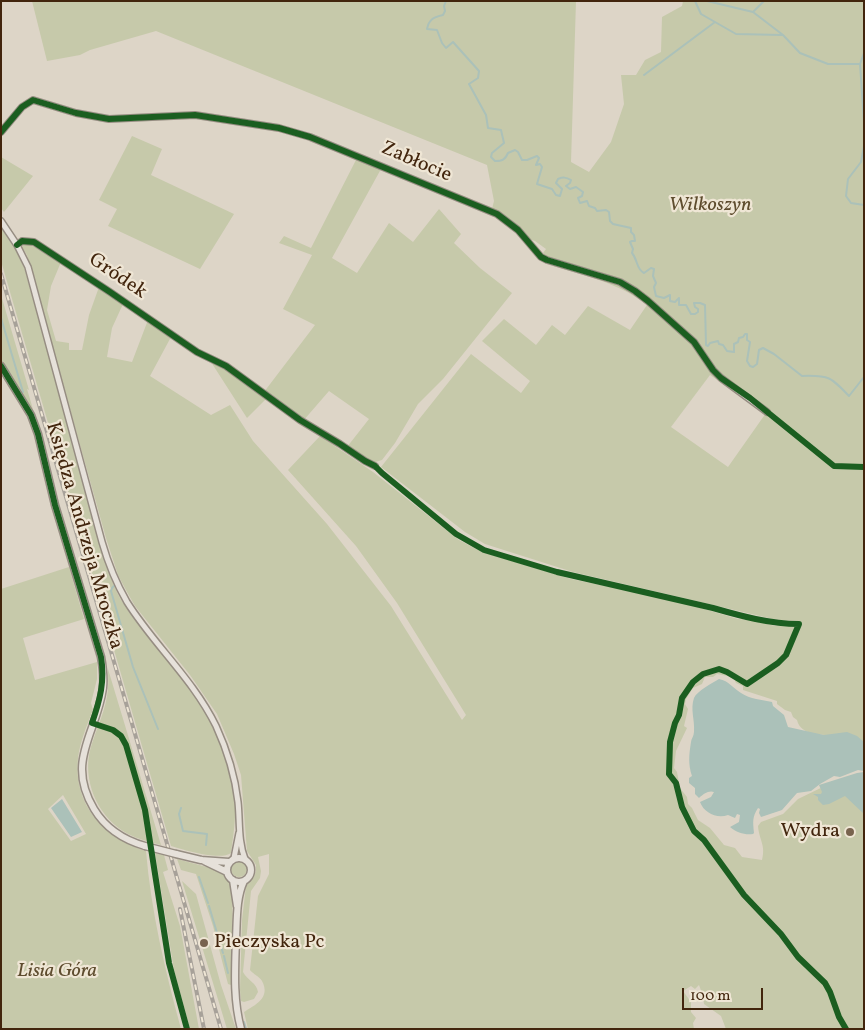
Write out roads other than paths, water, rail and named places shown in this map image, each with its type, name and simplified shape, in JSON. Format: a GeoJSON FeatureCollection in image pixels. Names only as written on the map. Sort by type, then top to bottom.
{"type":"FeatureCollection","features":[{"type":"Feature","properties":{"kind":"street","name":"Zabłocie"},"geometry":{"type":"LineString","coordinates":[[1,132],[22,107],[33,100],[76,113],[109,119],[195,115],[279,128],[310,137],[497,214],[518,230],[541,257],[547,260],[620,282],[648,301],[694,342],[721,378],[767,412]]}},
{"type":"Feature","properties":{"kind":"street"},"geometry":{"type":"LineString","coordinates":[[1,221],[17,245],[28,267],[102,542],[112,570],[128,603],[192,685],[216,727],[226,751],[238,800],[240,832],[245,859],[251,870],[244,881],[237,908]]}},
{"type":"Feature","properties":{"kind":"street","name":"Gródek"},"geometry":{"type":"LineString","coordinates":[[17,245],[22,241],[34,242],[197,352],[226,366],[300,420],[375,466]]}},
{"type":"Feature","properties":{"kind":"street","name":"Księdza Andrzeja Mroczka"},"geometry":{"type":"LineString","coordinates":[[1,366],[31,416],[38,434],[56,510],[101,658],[103,688],[83,754],[82,776],[87,795],[96,813],[111,829],[127,840],[201,860],[227,872]]}},
{"type":"Feature","properties":{"kind":"street"},"geometry":{"type":"LineString","coordinates":[[240,832],[227,872],[233,880],[237,908],[235,988],[241,1029]]}},
{"type":"Feature","properties":{"kind":"street"},"geometry":{"type":"LineString","coordinates":[[232,860],[245,859]]}},
{"type":"Feature","properties":{"kind":"street","name":"Księdza Andrzeja Mroczka"},"geometry":{"type":"LineString","coordinates":[[201,860],[232,860]]}},
{"type":"Feature","properties":{"kind":"street"},"geometry":{"type":"LineString","coordinates":[[233,880],[244,881]]}},
{"type":"Feature","properties":{"kind":"water","name":"Wydra"},"geometry":{"type":"Polygon","coordinates":[[[719,679],[726,681],[748,697],[772,702],[773,706],[784,715],[788,727],[824,735],[847,732],[857,736],[864,742],[864,771],[858,770],[840,777],[834,776],[811,791],[797,793],[782,810],[761,817],[760,809],[758,808],[754,817],[753,834],[741,833],[733,829],[730,827],[739,822],[740,815],[737,814],[735,818],[728,815],[715,816],[711,814],[700,802],[711,797],[714,792],[706,793],[699,798],[695,794],[695,788],[689,783],[689,778],[692,776],[689,759],[691,741],[694,735],[692,707],[694,698],[701,690],[719,679]]]}},
{"type":"Feature","properties":{"kind":"water"},"geometry":{"type":"Polygon","coordinates":[[[864,772],[864,814],[845,796],[823,805],[818,800],[818,797],[813,794],[821,794],[819,785],[864,772]]]}},
{"type":"Feature","properties":{"kind":"water"},"geometry":{"type":"Polygon","coordinates":[[[62,799],[82,832],[71,837],[51,808],[62,799]]]}},
{"type":"Feature","properties":{"kind":"waterway"},"geometry":{"type":"LineString","coordinates":[[446,1],[443,15],[432,19],[427,29],[437,30],[446,48],[453,42],[479,71],[478,78],[469,84],[486,115],[488,128],[501,130],[504,143],[492,153],[491,157],[495,161],[503,160],[508,153],[515,150],[522,160],[537,156],[539,158],[536,165],[540,164],[542,167],[537,184],[552,189],[556,195],[560,196],[562,189],[556,183],[558,179],[569,179],[571,180],[570,183],[566,186],[570,189],[576,187],[583,192],[582,196],[578,198],[580,203],[587,201],[589,206],[597,211],[606,210],[609,212],[610,221],[613,224],[631,228],[635,241],[630,242],[633,249],[632,253],[641,271],[644,273],[651,268],[654,269],[653,276],[656,283],[654,287],[656,296],[664,298],[670,295],[670,301],[675,302],[679,298],[679,305],[686,305],[691,314],[698,312],[694,303],[705,305],[706,345],[708,346],[710,343],[718,341],[727,351],[734,352],[734,344],[738,342],[739,338],[747,334],[747,340],[750,342],[747,361],[750,366],[753,367],[757,364],[759,350],[763,348],[774,354],[802,376],[829,378],[849,396],[864,377]]}},
{"type":"Feature","properties":{"kind":"waterway"},"geometry":{"type":"LineString","coordinates":[[695,1],[701,14],[736,34],[782,35]]}},
{"type":"Feature","properties":{"kind":"waterway"},"geometry":{"type":"LineString","coordinates":[[707,1],[753,12],[764,1]]}},
{"type":"Feature","properties":{"kind":"waterway"},"geometry":{"type":"LineString","coordinates":[[753,12],[783,35],[800,53],[828,64],[860,64],[864,122]]}},
{"type":"Feature","properties":{"kind":"waterway"},"geometry":{"type":"LineString","coordinates":[[644,75],[715,22]]}},
{"type":"Feature","properties":{"kind":"waterway"},"geometry":{"type":"LineString","coordinates":[[860,64],[864,53]]}},
{"type":"Feature","properties":{"kind":"waterway"},"geometry":{"type":"LineString","coordinates":[[864,146],[861,162],[848,179],[846,196],[851,203],[864,205]]}},
{"type":"Feature","properties":{"kind":"waterway"},"geometry":{"type":"LineString","coordinates":[[1,318],[23,392]]}},
{"type":"Feature","properties":{"kind":"waterway"},"geometry":{"type":"LineString","coordinates":[[114,586],[111,591],[133,667],[158,729]]}},
{"type":"Feature","properties":{"kind":"waterway"},"geometry":{"type":"LineString","coordinates":[[181,808],[179,814],[183,831],[207,834],[206,845]]}},
{"type":"Feature","properties":{"kind":"waterway"},"geometry":{"type":"LineString","coordinates":[[199,877],[208,903]]}},
{"type":"Feature","properties":{"kind":"waterway"},"geometry":{"type":"LineString","coordinates":[[209,906],[223,953]]}},
{"type":"Feature","properties":{"kind":"waterway"},"geometry":{"type":"LineString","coordinates":[[224,956],[228,973]]}},
{"type":"Feature","properties":{"kind":"waterway"},"geometry":{"type":"LineString","coordinates":[[244,1022],[246,1029]]}},
{"type":"Feature","properties":{"kind":"railway"},"geometry":{"type":"LineString","coordinates":[[1,274],[221,1029]]}},
{"type":"Feature","properties":{"kind":"railway"},"geometry":{"type":"LineString","coordinates":[[180,909],[204,1029]]}},
{"type":"Feature","properties":{"kind":"place","name":"Wydra"},"geometry":{"type":"Point","coordinates":[850,832]}},
{"type":"Feature","properties":{"kind":"place","name":"Pieczyska Pc"},"geometry":{"type":"Point","coordinates":[204,943]}},
{"type":"Feature","properties":{"kind":"park label","name":"Wilkoszyn"},"geometry":{"type":"Point","coordinates":[710,206]}},
{"type":"Feature","properties":{"kind":"park label","name":"Lisia Góra"},"geometry":{"type":"Point","coordinates":[57,972]}}]}
